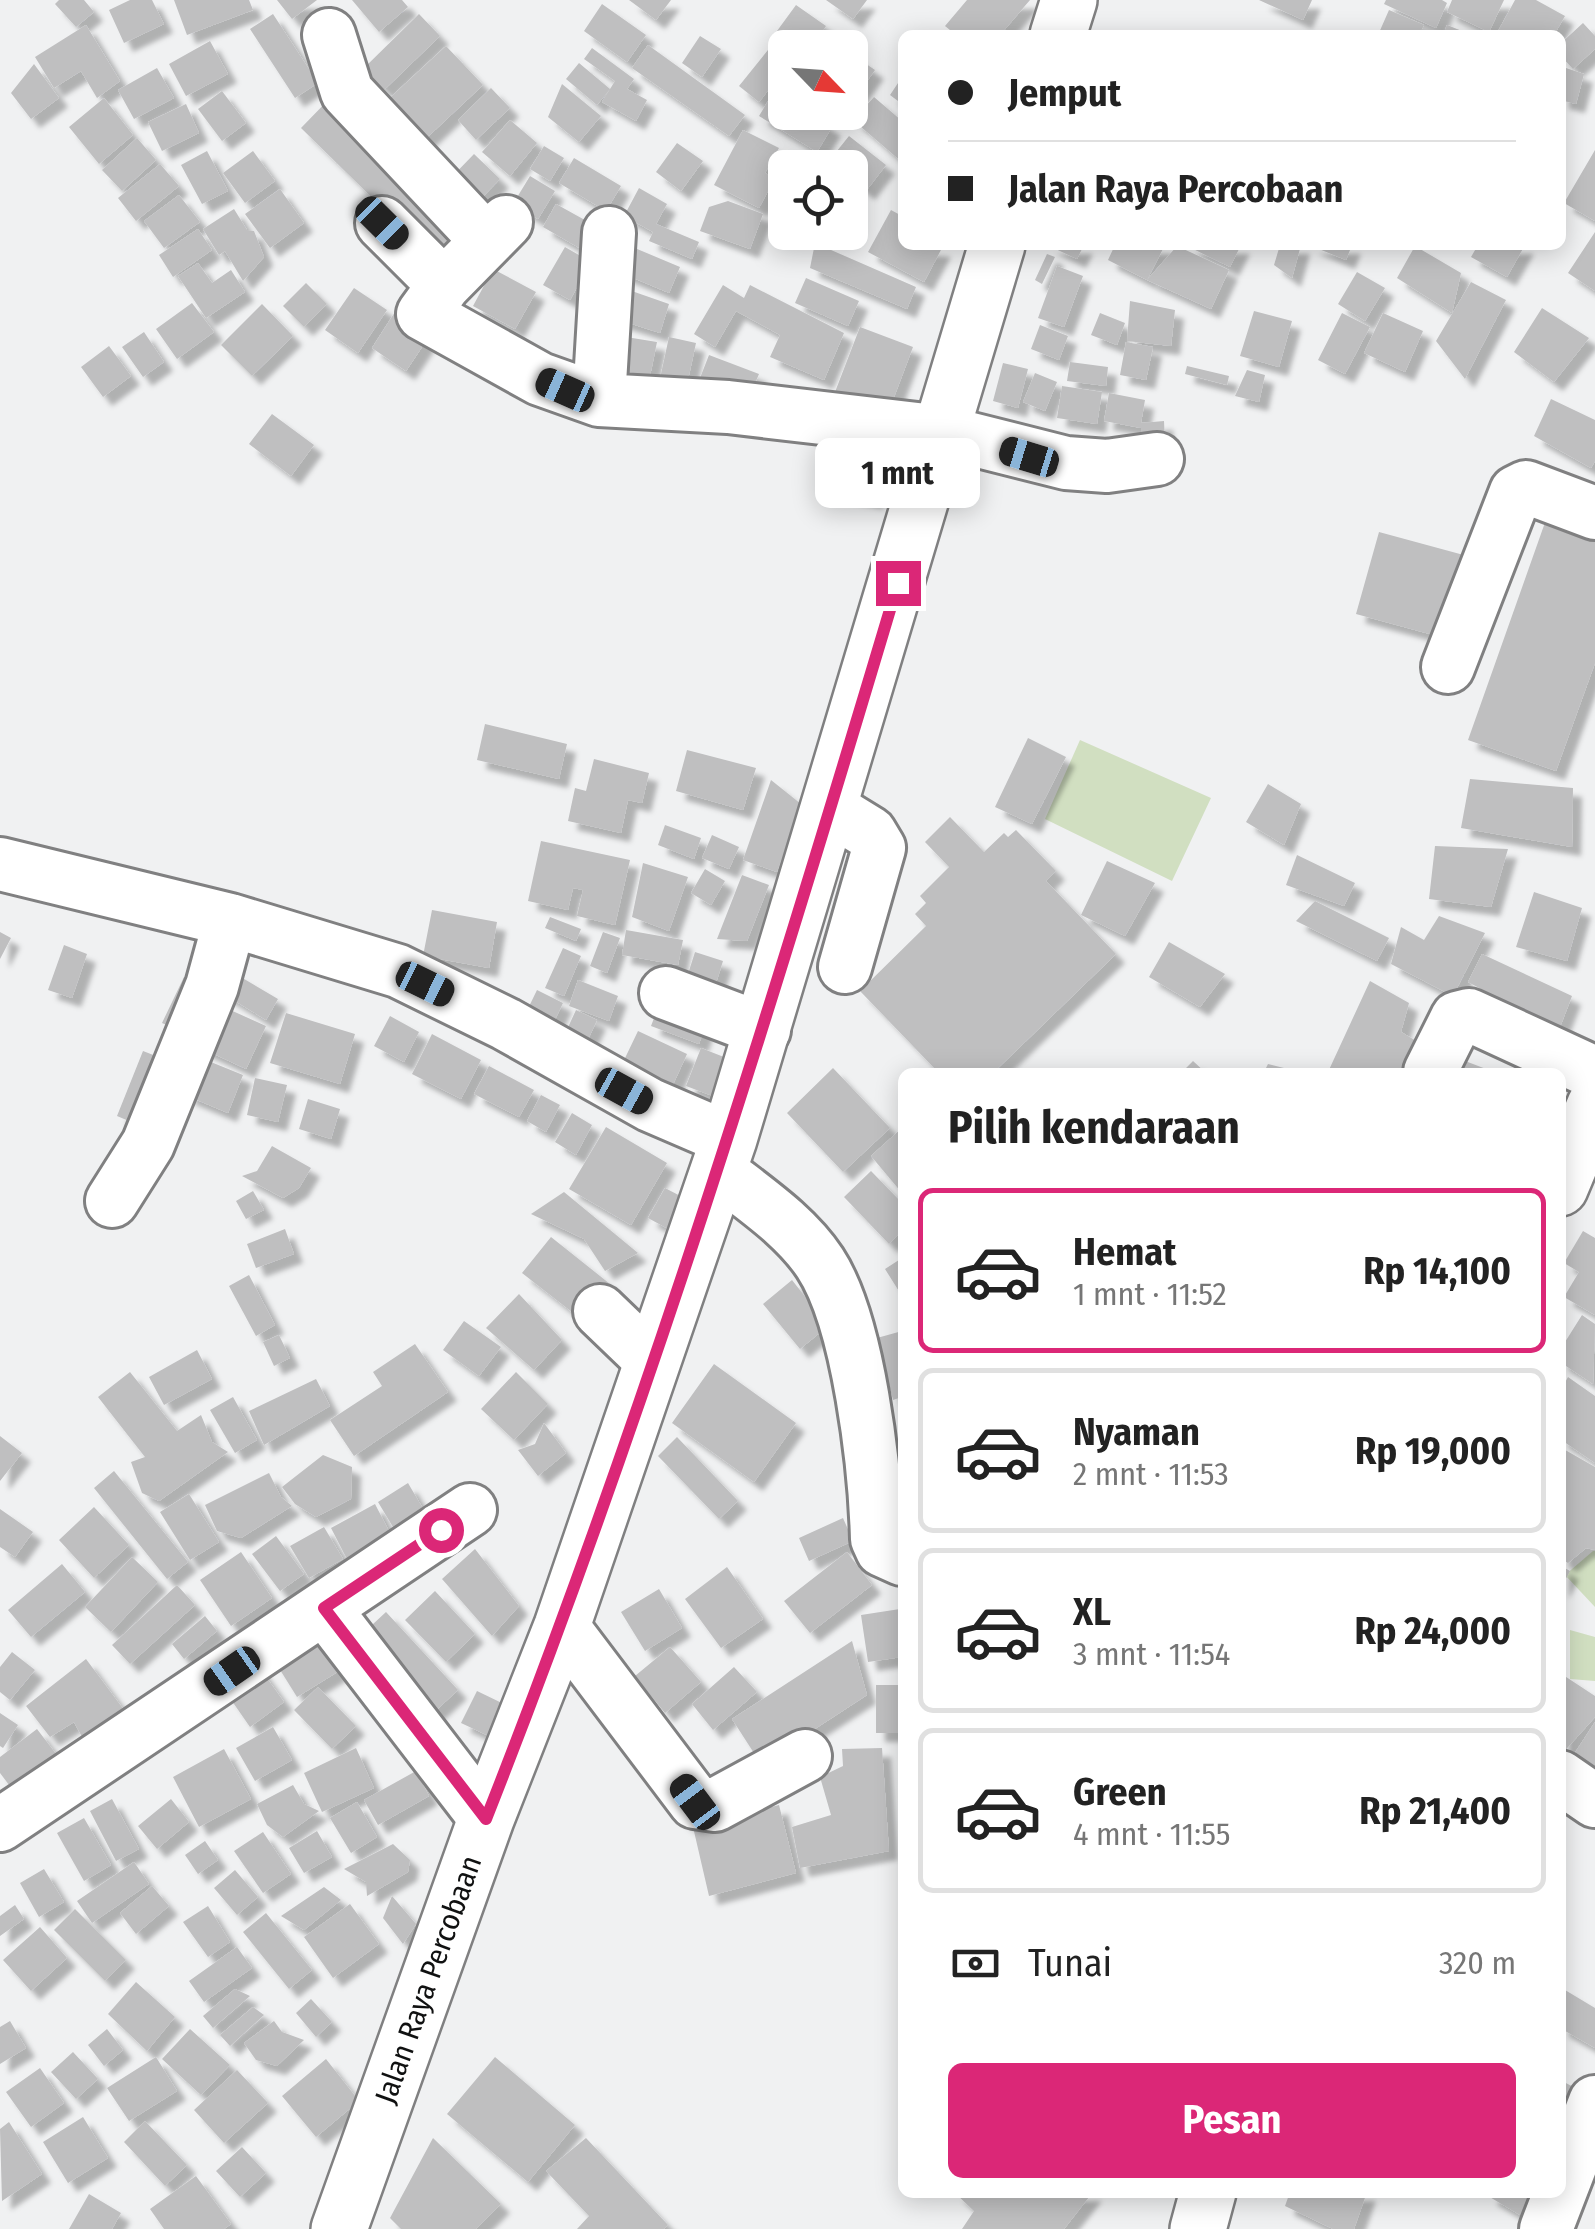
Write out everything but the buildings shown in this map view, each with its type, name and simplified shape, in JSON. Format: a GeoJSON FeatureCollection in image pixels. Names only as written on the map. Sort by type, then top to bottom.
{"type":"FeatureCollection","features":[{"type":"Feature","properties":{"kind":"highway"},"geometry":{"type":"LineString","coordinates":[[1059,30],[1068,0]]}},
{"type":"Feature","properties":{"kind":"highway","name":"Jalan Raya Percobaan"},"geometry":{"type":"LineString","coordinates":[[339,2229],[486,1819],[562,1626],[724,1154],[832,809],[997,250]]}},
{"type":"Feature","properties":{"kind":"highway"},"geometry":{"type":"LineString","coordinates":[[1566,1174],[1595,1105]]}},
{"type":"Feature","properties":{"kind":"street"},"geometry":{"type":"LineString","coordinates":[[329,36],[347,92],[496,232],[444,284],[422,314],[540,379],[599,400],[728,407],[943,432],[1066,463],[1108,466],[1157,460]]}},
{"type":"Feature","properties":{"kind":"street"},"geometry":{"type":"LineString","coordinates":[[382,223],[444,284]]}},
{"type":"Feature","properties":{"kind":"street"},"geometry":{"type":"LineString","coordinates":[[599,400],[609,233]]}},
{"type":"Feature","properties":{"kind":"street"},"geometry":{"type":"LineString","coordinates":[[1448,667],[1516,492],[1526,487],[1595,512]]}},
{"type":"Feature","properties":{"kind":"street"},"geometry":{"type":"LineString","coordinates":[[832,809],[870,833],[880,848],[845,968]]}},
{"type":"Feature","properties":{"kind":"street"},"geometry":{"type":"LineString","coordinates":[[0,864],[230,920],[398,972],[506,1024],[650,1106],[724,1154],[822,1264],[862,1384],[877,1540],[882,1550],[898,1557]]}},
{"type":"Feature","properties":{"kind":"street"},"geometry":{"type":"LineString","coordinates":[[112,1201],[148,1144],[212,986],[230,920]]}},
{"type":"Feature","properties":{"kind":"street"},"geometry":{"type":"LineString","coordinates":[[666,993],[764,1030]]}},
{"type":"Feature","properties":{"kind":"street"},"geometry":{"type":"LineString","coordinates":[[1432,1068],[1457,1018],[1469,1016],[1595,1073]]}},
{"type":"Feature","properties":{"kind":"street"},"geometry":{"type":"LineString","coordinates":[[600,1311],[652,1361]]}},
{"type":"Feature","properties":{"kind":"street"},"geometry":{"type":"LineString","coordinates":[[0,1825],[470,1510]]}},
{"type":"Feature","properties":{"kind":"street"},"geometry":{"type":"LineString","coordinates":[[324,1608],[486,1819]]}},
{"type":"Feature","properties":{"kind":"street"},"geometry":{"type":"LineString","coordinates":[[562,1626],[695,1802],[715,1805],[806,1756]]}},
{"type":"Feature","properties":{"kind":"street"},"geometry":{"type":"LineString","coordinates":[[1566,1781],[1595,1801]]}},
{"type":"Feature","properties":{"kind":"street"},"geometry":{"type":"LineString","coordinates":[[1566,2177],[1595,2102]]}},
{"type":"Feature","properties":{"kind":"street"},"geometry":{"type":"LineString","coordinates":[[1546,2229],[1558,2198]]}},
{"type":"Feature","properties":{"kind":"green space"},"geometry":{"type":"Polygon","coordinates":[[[1080,740],[1211,798],[1172,881],[1045,819],[1080,740]]]}},
{"type":"Feature","properties":{"kind":"green space"},"geometry":{"type":"Polygon","coordinates":[[[1595,1551],[1595,1607],[1566,1576],[1595,1551]]]}},
{"type":"Feature","properties":{"kind":"green space"},"geometry":{"type":"Polygon","coordinates":[[[1570,1630],[1595,1637],[1595,1681],[1570,1679],[1570,1630]]]}},
{"type":"Feature","properties":{"kind":"route"},"geometry":{"type":"LineString","coordinates":[[441,1530],[324,1608],[486,1819],[562,1626],[729,1139],[898,583]]}}]}
